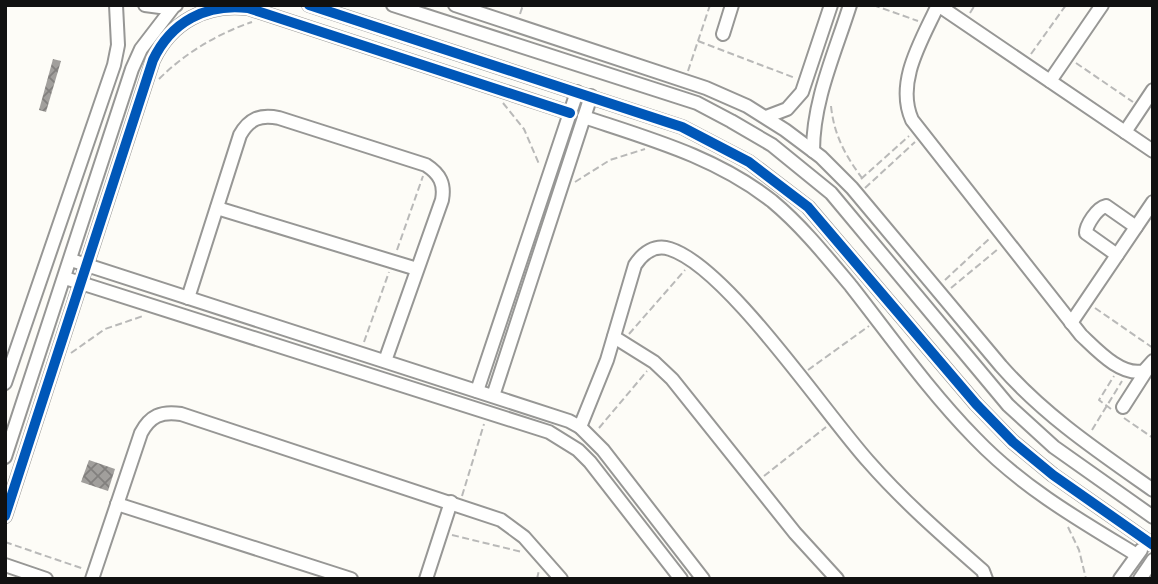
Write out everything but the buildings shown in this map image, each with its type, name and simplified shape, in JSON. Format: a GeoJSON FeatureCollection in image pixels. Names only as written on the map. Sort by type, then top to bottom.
{"type":"FeatureCollection","features":[{"type":"Feature","properties":{"kind":"street"},"geometry":{"type":"LineString","coordinates":[[5,383],[114,65],[118,45],[116,5]]}},
{"type":"Feature","properties":{"kind":"street"},"geometry":{"type":"LineString","coordinates":[[145,5],[175,6]]}},
{"type":"Feature","properties":{"kind":"street"},"geometry":{"type":"LineString","coordinates":[[309,5],[682,127],[727,149],[769,176],[808,207],[976,404],[1013,442],[1053,475],[1150,543],[1137,555],[1120,579]]}},
{"type":"Feature","properties":{"kind":"street"},"geometry":{"type":"LineString","coordinates":[[393,5],[697,103],[784,154],[831,193],[1008,405],[1054,447],[1152,516]]}},
{"type":"Feature","properties":{"kind":"street"},"geometry":{"type":"LineString","coordinates":[[454,5],[684,80],[727,97],[766,117],[813,151],[858,194],[1027,394],[1085,442],[1153,490]]}},
{"type":"Feature","properties":{"kind":"street"},"geometry":{"type":"LineString","coordinates":[[723,34],[732,5]]}},
{"type":"Feature","properties":{"kind":"street"},"geometry":{"type":"LineString","coordinates":[[766,117],[777,114],[796,102],[806,82],[831,5]]}},
{"type":"Feature","properties":{"kind":"street"},"geometry":{"type":"LineString","coordinates":[[813,151],[814,125],[819,101],[850,5]]}},
{"type":"Feature","properties":{"kind":"street"},"geometry":{"type":"LineString","coordinates":[[1150,365],[1139,373],[1128,372],[1095,348],[1071,323],[920,131],[908,110],[905,90],[910,71],[938,5],[1153,151]]}},
{"type":"Feature","properties":{"kind":"street"},"geometry":{"type":"LineString","coordinates":[[5,457],[132,69],[141,49],[175,6]]}},
{"type":"Feature","properties":{"kind":"street"},"geometry":{"type":"LineString","coordinates":[[1050,81],[1100,6]]}},
{"type":"Feature","properties":{"kind":"street"},"geometry":{"type":"LineString","coordinates":[[5,516],[153,60],[164,41],[188,19],[217,8],[248,8],[570,113]]}},
{"type":"Feature","properties":{"kind":"street"},"geometry":{"type":"LineString","coordinates":[[1125,132],[1153,90]]}},
{"type":"Feature","properties":{"kind":"street"},"geometry":{"type":"LineString","coordinates":[[477,391],[577,92]]}},
{"type":"Feature","properties":{"kind":"street"},"geometry":{"type":"LineString","coordinates":[[493,396],[591,96]]}},
{"type":"Feature","properties":{"kind":"street"},"geometry":{"type":"LineString","coordinates":[[188,298],[240,135],[246,124],[255,118],[267,115],[279,118],[426,165],[442,179],[444,190],[385,361]]}},
{"type":"Feature","properties":{"kind":"street"},"geometry":{"type":"LineString","coordinates":[[584,117],[681,149],[743,180],[797,223],[821,249],[951,411],[998,461],[1052,503],[1137,555]]}},
{"type":"Feature","properties":{"kind":"street"},"geometry":{"type":"LineString","coordinates":[[769,176],[784,154]]}},
{"type":"Feature","properties":{"kind":"street"},"geometry":{"type":"LineString","coordinates":[[1071,323],[1153,202]]}},
{"type":"Feature","properties":{"kind":"street"},"geometry":{"type":"LineString","coordinates":[[1117,255],[1086,233],[1086,228],[1100,208],[1106,206],[1136,227]]}},
{"type":"Feature","properties":{"kind":"street"},"geometry":{"type":"LineString","coordinates":[[217,208],[417,269]]}},
{"type":"Feature","properties":{"kind":"street"},"geometry":{"type":"LineString","coordinates":[[580,427],[618,339],[635,265],[649,250],[670,248],[692,261],[727,290],[834,421],[918,515],[982,571],[986,579]]}},
{"type":"Feature","properties":{"kind":"street"},"geometry":{"type":"LineString","coordinates":[[71,260],[555,415],[580,427],[591,437],[703,579]]}},
{"type":"Feature","properties":{"kind":"street"},"geometry":{"type":"LineString","coordinates":[[65,278],[549,432],[578,450],[590,462],[681,579]]}},
{"type":"Feature","properties":{"kind":"street"},"geometry":{"type":"LineString","coordinates":[[874,316],[888,299]]}},
{"type":"Feature","properties":{"kind":"street"},"geometry":{"type":"LineString","coordinates":[[618,339],[654,362],[672,379],[795,533],[837,579]]}},
{"type":"Feature","properties":{"kind":"street"},"geometry":{"type":"LineString","coordinates":[[1123,407],[1150,365]]}},
{"type":"Feature","properties":{"kind":"street"},"geometry":{"type":"LineString","coordinates":[[424,393],[429,375]]}},
{"type":"Feature","properties":{"kind":"street"},"geometry":{"type":"LineString","coordinates":[[93,576],[141,433],[147,423],[157,415],[169,412],[507,523],[524,537],[561,579]]}},
{"type":"Feature","properties":{"kind":"street"},"geometry":{"type":"LineString","coordinates":[[117,504],[351,579]]}},
{"type":"Feature","properties":{"kind":"street"},"geometry":{"type":"LineString","coordinates":[[426,579],[441,532],[455,504]]}},
{"type":"Feature","properties":{"kind":"street"},"geometry":{"type":"LineString","coordinates":[[5,565],[46,579]]}},
{"type":"Feature","properties":{"kind":"street"},"geometry":{"type":"LineString","coordinates":[[1140,579],[1151,566]]}},
{"type":"Feature","properties":{"kind":"path"},"geometry":{"type":"LineString","coordinates":[[684,80],[710,5]]}},
{"type":"Feature","properties":{"kind":"path"},"geometry":{"type":"LineString","coordinates":[[873,5],[929,25]]}},
{"type":"Feature","properties":{"kind":"path"},"geometry":{"type":"LineString","coordinates":[[1025,64],[1066,5]]}},
{"type":"Feature","properties":{"kind":"path"},"geometry":{"type":"LineString","coordinates":[[158,81],[177,63],[214,38],[272,16]]}},
{"type":"Feature","properties":{"kind":"path"},"geometry":{"type":"LineString","coordinates":[[698,41],[806,82]]}},
{"type":"Feature","properties":{"kind":"path"},"geometry":{"type":"LineString","coordinates":[[1067,57],[1141,107]]}},
{"type":"Feature","properties":{"kind":"path"},"geometry":{"type":"LineString","coordinates":[[496,96],[524,129],[541,168]]}},
{"type":"Feature","properties":{"kind":"path"},"geometry":{"type":"LineString","coordinates":[[831,106],[832,120],[841,146],[862,178],[920,131]]}},
{"type":"Feature","properties":{"kind":"path"},"geometry":{"type":"LineString","coordinates":[[858,194],[920,131]]}},
{"type":"Feature","properties":{"kind":"path"},"geometry":{"type":"LineString","coordinates":[[574,182],[610,160],[651,148]]}},
{"type":"Feature","properties":{"kind":"path"},"geometry":{"type":"LineString","coordinates":[[939,292],[998,230]]}},
{"type":"Feature","properties":{"kind":"path"},"geometry":{"type":"LineString","coordinates":[[939,292],[1007,242]]}},
{"type":"Feature","properties":{"kind":"path"},"geometry":{"type":"LineString","coordinates":[[618,339],[692,261]]}},
{"type":"Feature","properties":{"kind":"path"},"geometry":{"type":"LineString","coordinates":[[1086,301],[1153,348]]}},
{"type":"Feature","properties":{"kind":"path"},"geometry":{"type":"LineString","coordinates":[[68,355],[105,329],[148,314]]}},
{"type":"Feature","properties":{"kind":"path"},"geometry":{"type":"LineString","coordinates":[[799,377],[874,316]]}},
{"type":"Feature","properties":{"kind":"path"},"geometry":{"type":"LineString","coordinates":[[591,437],[654,362]]}},
{"type":"Feature","properties":{"kind":"path"},"geometry":{"type":"LineString","coordinates":[[1085,442],[1128,372]]}},
{"type":"Feature","properties":{"kind":"path"},"geometry":{"type":"LineString","coordinates":[[455,504],[487,413]]}},
{"type":"Feature","properties":{"kind":"path"},"geometry":{"type":"LineString","coordinates":[[755,483],[834,421]]}},
{"type":"Feature","properties":{"kind":"path"},"geometry":{"type":"LineString","coordinates":[[1067,526],[1079,550],[1086,579]]}},
{"type":"Feature","properties":{"kind":"path"},"geometry":{"type":"LineString","coordinates":[[441,532],[542,558]]}},
{"type":"Feature","properties":{"kind":"path"},"geometry":{"type":"LineString","coordinates":[[5,542],[93,576]]}},
{"type":"Feature","properties":{"kind":"cycle path"},"geometry":{"type":"LineString","coordinates":[[309,5],[682,127],[749,162],[808,207],[976,404],[1013,442],[1053,475],[1153,545]]}},
{"type":"Feature","properties":{"kind":"cycle path"},"geometry":{"type":"LineString","coordinates":[[5,516],[153,60],[170,35],[191,18],[218,9],[248,8],[570,113]]}}]}
